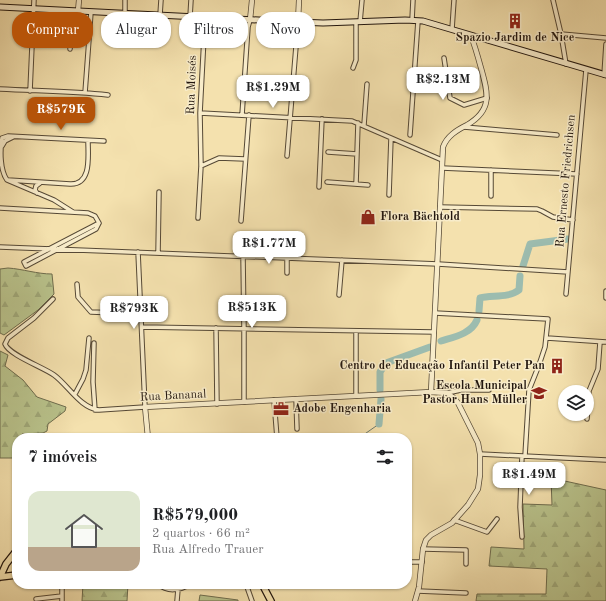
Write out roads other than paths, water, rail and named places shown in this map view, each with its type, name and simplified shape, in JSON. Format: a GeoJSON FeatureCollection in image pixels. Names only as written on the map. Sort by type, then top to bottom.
{"type":"FeatureCollection","features":[{"type":"Feature","properties":{"kind":"main road"},"geometry":{"type":"LineString","coordinates":[[0,7],[91,12]]}},
{"type":"Feature","properties":{"kind":"main road"},"geometry":{"type":"LineString","coordinates":[[250,20],[256,20]]}},
{"type":"Feature","properties":{"kind":"main road"},"geometry":{"type":"LineString","coordinates":[[315,22],[415,21],[452,29],[605,75]]}},
{"type":"Feature","properties":{"kind":"main road"},"geometry":{"type":"LineString","coordinates":[[0,577],[6,564],[12,556]]}},
{"type":"Feature","properties":{"kind":"main road"},"geometry":{"type":"LineString","coordinates":[[0,577],[12,576]]}},
{"type":"Feature","properties":{"kind":"main road"},"geometry":{"type":"LineString","coordinates":[[265,589],[271,601]]}},
{"type":"Feature","properties":{"kind":"street"},"geometry":{"type":"LineString","coordinates":[[30,91],[34,0]]}},
{"type":"Feature","properties":{"kind":"street"},"geometry":{"type":"LineString","coordinates":[[70,49],[75,11],[79,0]]}},
{"type":"Feature","properties":{"kind":"street"},"geometry":{"type":"LineString","coordinates":[[124,12],[125,0]]}},
{"type":"Feature","properties":{"kind":"street"},"geometry":{"type":"LineString","coordinates":[[160,12],[161,0]]}},
{"type":"Feature","properties":{"kind":"street"},"geometry":{"type":"LineString","coordinates":[[190,12],[191,0]]}},
{"type":"Feature","properties":{"kind":"street"},"geometry":{"type":"LineString","coordinates":[[242,115],[248,27],[252,0]]}},
{"type":"Feature","properties":{"kind":"street"},"geometry":{"type":"LineString","coordinates":[[298,12],[299,0]]}},
{"type":"Feature","properties":{"kind":"street"},"geometry":{"type":"LineString","coordinates":[[353,68],[356,60],[358,22],[362,0]]}},
{"type":"Feature","properties":{"kind":"street"},"geometry":{"type":"LineString","coordinates":[[410,135],[415,21],[413,0]]}},
{"type":"Feature","properties":{"kind":"street"},"geometry":{"type":"LineString","coordinates":[[452,29],[454,0]]}},
{"type":"Feature","properties":{"kind":"street"},"geometry":{"type":"LineString","coordinates":[[553,0],[566,64]]}},
{"type":"Feature","properties":{"kind":"street"},"geometry":{"type":"LineString","coordinates":[[561,34],[606,38]]}},
{"type":"Feature","properties":{"kind":"street"},"geometry":{"type":"LineString","coordinates":[[431,392],[443,147],[446,140],[453,133],[473,121],[481,114],[486,105],[487,98],[485,84],[472,36]]}},
{"type":"Feature","properties":{"kind":"street"},"geometry":{"type":"LineString","coordinates":[[605,75],[606,44]]}},
{"type":"Feature","properties":{"kind":"street"},"geometry":{"type":"LineString","coordinates":[[85,93],[88,48]]}},
{"type":"Feature","properties":{"kind":"street","name":"Rua Moisés"},"geometry":{"type":"LineString","coordinates":[[198,218],[201,166],[200,113],[203,48]]}},
{"type":"Feature","properties":{"kind":"street"},"geometry":{"type":"LineString","coordinates":[[288,156],[295,48]]}},
{"type":"Feature","properties":{"kind":"street"},"geometry":{"type":"LineString","coordinates":[[444,58],[450,98],[464,105],[487,98]]}},
{"type":"Feature","properties":{"kind":"street","name":"Rua Ernesto Friedrichsen"},"geometry":{"type":"LineString","coordinates":[[566,294],[586,70]]}},
{"type":"Feature","properties":{"kind":"street"},"geometry":{"type":"LineString","coordinates":[[364,125],[367,84]]}},
{"type":"Feature","properties":{"kind":"street"},"geometry":{"type":"LineString","coordinates":[[0,89],[108,95]]}},
{"type":"Feature","properties":{"kind":"street"},"geometry":{"type":"LineString","coordinates":[[200,113],[347,120],[364,125],[442,160]]}},
{"type":"Feature","properties":{"kind":"street"},"geometry":{"type":"LineString","coordinates":[[241,221],[249,115]]}},
{"type":"Feature","properties":{"kind":"street"},"geometry":{"type":"LineString","coordinates":[[319,187],[322,119]]}},
{"type":"Feature","properties":{"kind":"street"},"geometry":{"type":"LineString","coordinates":[[356,184],[358,123]]}},
{"type":"Feature","properties":{"kind":"street"},"geometry":{"type":"LineString","coordinates":[[463,127],[557,135]]}},
{"type":"Feature","properties":{"kind":"street"},"geometry":{"type":"LineString","coordinates":[[73,212],[54,200],[7,180],[1,169],[2,139],[8,136],[16,136],[104,141]]}},
{"type":"Feature","properties":{"kind":"street"},"geometry":{"type":"LineString","coordinates":[[388,195],[391,138]]}},
{"type":"Feature","properties":{"kind":"street"},"geometry":{"type":"LineString","coordinates":[[7,180],[73,184],[78,183],[83,180],[87,172],[88,140]]}},
{"type":"Feature","properties":{"kind":"street"},"geometry":{"type":"LineString","coordinates":[[328,152],[357,154]]}},
{"type":"Feature","properties":{"kind":"street"},"geometry":{"type":"LineString","coordinates":[[201,166],[219,158],[245,159]]}},
{"type":"Feature","properties":{"kind":"street"},"geometry":{"type":"LineString","coordinates":[[442,168],[577,174]]}},
{"type":"Feature","properties":{"kind":"street"},"geometry":{"type":"LineString","coordinates":[[491,170],[491,196]]}},
{"type":"Feature","properties":{"kind":"street"},"geometry":{"type":"LineString","coordinates":[[27,189],[25,184],[29,182]]}},
{"type":"Feature","properties":{"kind":"street"},"geometry":{"type":"LineString","coordinates":[[37,193],[35,190],[36,186],[40,182]]}},
{"type":"Feature","properties":{"kind":"street"},"geometry":{"type":"LineString","coordinates":[[327,182],[368,184]]}},
{"type":"Feature","properties":{"kind":"street"},"geometry":{"type":"LineString","coordinates":[[158,253],[159,192]]}},
{"type":"Feature","properties":{"kind":"street"},"geometry":{"type":"LineString","coordinates":[[440,206],[537,209],[553,217],[572,220]]}},
{"type":"Feature","properties":{"kind":"street"},"geometry":{"type":"LineString","coordinates":[[0,208],[73,212],[93,215],[99,223]]}},
{"type":"Feature","properties":{"kind":"street"},"geometry":{"type":"LineString","coordinates":[[99,223],[96,229],[26,266],[24,262],[99,223]]}},
{"type":"Feature","properties":{"kind":"street"},"geometry":{"type":"LineString","coordinates":[[0,247],[438,264],[568,272]]}},
{"type":"Feature","properties":{"kind":"street"},"geometry":{"type":"LineString","coordinates":[[138,252],[148,433]]}},
{"type":"Feature","properties":{"kind":"street"},"geometry":{"type":"LineString","coordinates":[[243,256],[244,402]]}},
{"type":"Feature","properties":{"kind":"street"},"geometry":{"type":"LineString","coordinates":[[287,258],[287,273]]}},
{"type":"Feature","properties":{"kind":"street"},"geometry":{"type":"LineString","coordinates":[[339,295],[342,260]]}},
{"type":"Feature","properties":{"kind":"street"},"geometry":{"type":"LineString","coordinates":[[77,284],[78,297],[91,312],[141,314]]}},
{"type":"Feature","properties":{"kind":"street"},"geometry":{"type":"LineString","coordinates":[[606,290],[606,298]]}},
{"type":"Feature","properties":{"kind":"street"},"geometry":{"type":"LineString","coordinates":[[53,299],[40,313],[8,338],[5,344],[6,347],[55,376],[88,407],[96,410],[93,382],[94,343]]}},
{"type":"Feature","properties":{"kind":"street"},"geometry":{"type":"LineString","coordinates":[[435,313],[548,319],[547,338],[541,361],[528,390],[520,507],[522,537]]}},
{"type":"Feature","properties":{"kind":"street"},"geometry":{"type":"LineString","coordinates":[[142,327],[434,332]]}},
{"type":"Feature","properties":{"kind":"street"},"geometry":{"type":"LineString","coordinates":[[216,328],[217,404]]}},
{"type":"Feature","properties":{"kind":"street"},"geometry":{"type":"LineString","coordinates":[[356,331],[356,396]]}},
{"type":"Feature","properties":{"kind":"street"},"geometry":{"type":"LineString","coordinates":[[75,394],[83,380],[86,370],[89,338]]}},
{"type":"Feature","properties":{"kind":"street"},"geometry":{"type":"LineString","coordinates":[[547,338],[606,342]]}},
{"type":"Feature","properties":{"kind":"street"},"geometry":{"type":"LineString","coordinates":[[591,385],[598,369],[600,342]]}},
{"type":"Feature","properties":{"kind":"street"},"geometry":{"type":"LineString","coordinates":[[447,393],[461,390],[488,390]]}},
{"type":"Feature","properties":{"kind":"street","name":"Rua Bananal"},"geometry":{"type":"LineString","coordinates":[[96,410],[431,392],[447,393]]}},
{"type":"Feature","properties":{"kind":"street"},"geometry":{"type":"LineString","coordinates":[[416,601],[423,549],[426,540],[429,536],[454,520],[468,505],[478,489],[480,454],[477,440],[458,403],[447,393]]}},
{"type":"Feature","properties":{"kind":"street"},"geometry":{"type":"LineString","coordinates":[[296,399],[298,429]]}},
{"type":"Feature","properties":{"kind":"street"},"geometry":{"type":"LineString","coordinates":[[274,400],[277,433]]}},
{"type":"Feature","properties":{"kind":"street"},"geometry":{"type":"LineString","coordinates":[[480,454],[606,460]]}},
{"type":"Feature","properties":{"kind":"street"},"geometry":{"type":"LineString","coordinates":[[454,520],[487,532],[498,519]]}},
{"type":"Feature","properties":{"kind":"street"},"geometry":{"type":"LineString","coordinates":[[423,549],[466,550],[466,564]]}},
{"type":"Feature","properties":{"kind":"street"},"geometry":{"type":"LineString","coordinates":[[412,562],[422,562]]}},
{"type":"Feature","properties":{"kind":"street"},"geometry":{"type":"LineString","coordinates":[[62,589],[62,601]]}},
{"type":"Feature","properties":{"kind":"street"},"geometry":{"type":"LineString","coordinates":[[167,589],[178,589],[177,601]]}},
{"type":"Feature","properties":{"kind":"street"},"geometry":{"type":"LineString","coordinates":[[247,589],[252,601]]}},
{"type":"Feature","properties":{"kind":"street"},"geometry":{"type":"LineString","coordinates":[[418,591],[466,593]]}},
{"type":"Feature","properties":{"kind":"street"},"geometry":{"type":"LineString","coordinates":[[36,599],[62,596]]}},
{"type":"Feature","properties":{"kind":"street"},"geometry":{"type":"LineString","coordinates":[[247,601],[249,596]]}},
{"type":"Feature","properties":{"kind":"waterway"},"geometry":{"type":"LineString","coordinates":[[523,266],[530,244],[568,239]]}},
{"type":"Feature","properties":{"kind":"waterway"},"geometry":{"type":"LineString","coordinates":[[479,311],[480,298],[515,293],[519,290],[520,276]]}},
{"type":"Feature","properties":{"kind":"waterway"},"geometry":{"type":"LineString","coordinates":[[441,341],[466,332],[471,329],[477,320]]}},
{"type":"Feature","properties":{"kind":"waterway"},"geometry":{"type":"LineString","coordinates":[[380,390],[380,372],[386,363],[430,347]]}},
{"type":"Feature","properties":{"kind":"waterway"},"geometry":{"type":"LineString","coordinates":[[379,424],[381,399]]}},
{"type":"Feature","properties":{"kind":"waterway"},"geometry":{"type":"LineString","coordinates":[[366,433],[379,424]]}},
{"type":"Feature","properties":{"kind":"place","name":"Spazio Jardim de Nice"},"geometry":{"type":"Point","coordinates":[515,21]}},
{"type":"Feature","properties":{"kind":"place","name":"Flora Bächtold"},"geometry":{"type":"Point","coordinates":[368,217]}},
{"type":"Feature","properties":{"kind":"place","name":"Centro de Educação Infantil Peter Pan"},"geometry":{"type":"Point","coordinates":[557,366]}},
{"type":"Feature","properties":{"kind":"place","name":"Escola Municipal Pastor Hans Müller"},"geometry":{"type":"Point","coordinates":[539,393]}},
{"type":"Feature","properties":{"kind":"place","name":"Adobe Engenharia"},"geometry":{"type":"Point","coordinates":[281,409]}}]}
